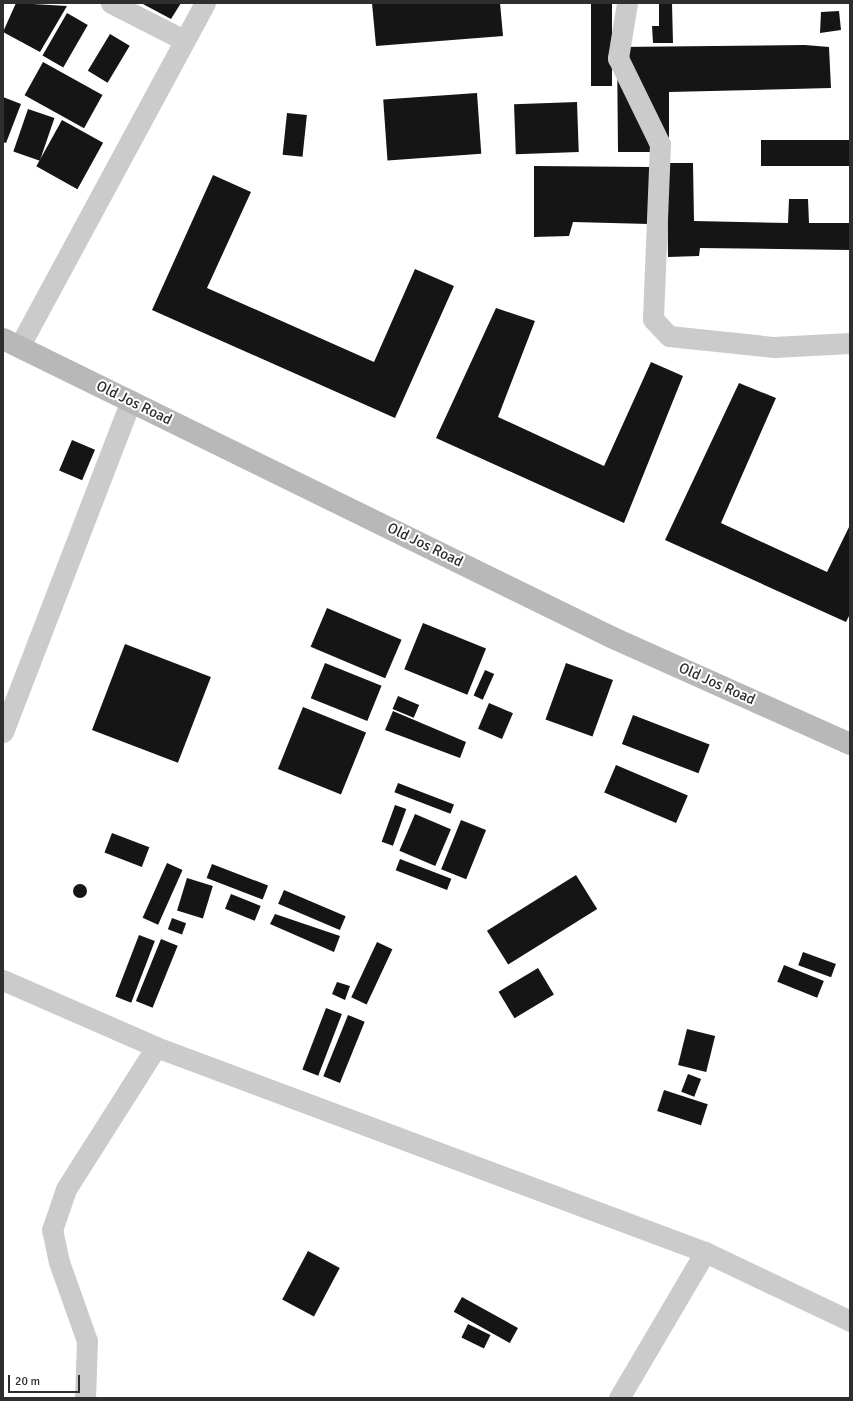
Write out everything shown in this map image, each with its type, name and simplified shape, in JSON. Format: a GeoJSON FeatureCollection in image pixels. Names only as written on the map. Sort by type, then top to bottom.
{"type":"FeatureCollection","features":[{"type":"Feature","properties":{"kind":"main road","name":"Old Jos Road"},"geometry":{"type":"LineString","coordinates":[[11,343],[611,637],[850,744]]}},
{"type":"Feature","properties":{"kind":"street"},"geometry":{"type":"LineString","coordinates":[[111,3],[184,40]]}},
{"type":"Feature","properties":{"kind":"street"},"geometry":{"type":"LineString","coordinates":[[11,343],[205,3]]}},
{"type":"Feature","properties":{"kind":"street"},"geometry":{"type":"LineString","coordinates":[[627,3],[618,58],[660,144],[653,319],[669,336],[774,347],[850,343]]}},
{"type":"Feature","properties":{"kind":"street"},"geometry":{"type":"LineString","coordinates":[[3,732],[130,401]]}},
{"type":"Feature","properties":{"kind":"street"},"geometry":{"type":"LineString","coordinates":[[3,980],[156,1047],[705,1252],[850,1321]]}},
{"type":"Feature","properties":{"kind":"street"},"geometry":{"type":"LineString","coordinates":[[85,1398],[87,1341],[59,1262],[52,1230],[66,1189],[156,1047]]}},
{"type":"Feature","properties":{"kind":"street"},"geometry":{"type":"LineString","coordinates":[[619,1398],[705,1252]]}},
{"type":"Feature","properties":{"kind":"building"},"geometry":{"type":"Polygon","coordinates":[[[16,3],[67,6],[40,52],[3,32],[16,3]]]}},
{"type":"Feature","properties":{"kind":"building"},"geometry":{"type":"Polygon","coordinates":[[[141,3],[181,3],[171,19],[141,3]]]}},
{"type":"Feature","properties":{"kind":"building"},"geometry":{"type":"Polygon","coordinates":[[[372,3],[500,3],[503,36],[376,46],[372,3]]]}},
{"type":"Feature","properties":{"kind":"building"},"geometry":{"type":"Polygon","coordinates":[[[591,3],[612,3],[612,86],[591,86],[591,3]]]}},
{"type":"Feature","properties":{"kind":"building"},"geometry":{"type":"Polygon","coordinates":[[[659,3],[672,3],[673,43],[653,43],[652,26],[659,26],[659,3]]]}},
{"type":"Feature","properties":{"kind":"building"},"geometry":{"type":"Polygon","coordinates":[[[839,11],[841,30],[820,33],[821,12],[839,11]]]}},
{"type":"Feature","properties":{"kind":"building"},"geometry":{"type":"Polygon","coordinates":[[[67,13],[88,25],[63,67],[42,55],[67,13]]]}},
{"type":"Feature","properties":{"kind":"building"},"geometry":{"type":"Polygon","coordinates":[[[110,34],[130,46],[108,83],[88,71],[110,34]]]}},
{"type":"Feature","properties":{"kind":"building"},"geometry":{"type":"Polygon","coordinates":[[[805,45],[829,47],[831,88],[669,92],[669,152],[618,152],[617,47],[805,45]]]}},
{"type":"Feature","properties":{"kind":"building"},"geometry":{"type":"Polygon","coordinates":[[[43,62],[102,95],[84,128],[25,95],[43,62]]]}},
{"type":"Feature","properties":{"kind":"building"},"geometry":{"type":"Polygon","coordinates":[[[477,93],[481,154],[387,160],[383,100],[477,93]]]}},
{"type":"Feature","properties":{"kind":"building"},"geometry":{"type":"Polygon","coordinates":[[[3,97],[21,104],[6,143],[3,142],[3,97]]]}},
{"type":"Feature","properties":{"kind":"building"},"geometry":{"type":"Polygon","coordinates":[[[577,102],[579,152],[516,154],[514,104],[577,102]]]}},
{"type":"Feature","properties":{"kind":"building"},"geometry":{"type":"Polygon","coordinates":[[[28,109],[54,118],[40,161],[13,152],[28,109]]]}},
{"type":"Feature","properties":{"kind":"building"},"geometry":{"type":"Polygon","coordinates":[[[287,113],[307,115],[303,157],[283,155],[287,113]]]}},
{"type":"Feature","properties":{"kind":"building"},"geometry":{"type":"Polygon","coordinates":[[[62,120],[103,143],[77,189],[36,166],[62,120]]]}},
{"type":"Feature","properties":{"kind":"building"},"geometry":{"type":"Polygon","coordinates":[[[761,140],[850,140],[850,166],[761,166],[761,140]]]}},
{"type":"Feature","properties":{"kind":"building"},"geometry":{"type":"Polygon","coordinates":[[[667,163],[693,163],[694,221],[788,223],[789,199],[808,199],[809,223],[850,223],[850,250],[700,248],[699,256],[668,257],[667,163]]]}},
{"type":"Feature","properties":{"kind":"building"},"geometry":{"type":"Polygon","coordinates":[[[534,166],[650,167],[649,224],[573,222],[569,236],[534,237],[534,166]]]}},
{"type":"Feature","properties":{"kind":"building"},"geometry":{"type":"Polygon","coordinates":[[[213,175],[251,192],[207,288],[374,362],[415,269],[454,286],[395,418],[152,310],[213,175]]]}},
{"type":"Feature","properties":{"kind":"building"},"geometry":{"type":"Polygon","coordinates":[[[496,308],[535,321],[498,417],[604,466],[651,362],[683,376],[624,523],[436,438],[496,308]]]}},
{"type":"Feature","properties":{"kind":"building"},"geometry":{"type":"Polygon","coordinates":[[[739,383],[776,398],[721,523],[827,572],[850,525],[850,614],[846,622],[665,540],[739,383]]]}},
{"type":"Feature","properties":{"kind":"building"},"geometry":{"type":"Polygon","coordinates":[[[72,440],[95,450],[82,480],[59,470],[72,440]]]}},
{"type":"Feature","properties":{"kind":"building"},"geometry":{"type":"Polygon","coordinates":[[[327,608],[402,640],[385,678],[311,647],[327,608]]]}},
{"type":"Feature","properties":{"kind":"building"},"geometry":{"type":"Polygon","coordinates":[[[423,623],[486,648],[467,695],[404,669],[423,623]]]}},
{"type":"Feature","properties":{"kind":"building"},"geometry":{"type":"Polygon","coordinates":[[[125,644],[211,677],[178,763],[92,730],[125,644]]]}},
{"type":"Feature","properties":{"kind":"building"},"geometry":{"type":"Polygon","coordinates":[[[325,663],[382,686],[367,721],[311,698],[325,663]]]}},
{"type":"Feature","properties":{"kind":"building"},"geometry":{"type":"Polygon","coordinates":[[[566,663],[613,680],[592,736],[545,719],[566,663]]]}},
{"type":"Feature","properties":{"kind":"building"},"geometry":{"type":"Polygon","coordinates":[[[485,670],[494,674],[483,700],[474,696],[485,670]]]}},
{"type":"Feature","properties":{"kind":"building"},"geometry":{"type":"Polygon","coordinates":[[[398,696],[419,705],[414,718],[393,709],[398,696]]]}},
{"type":"Feature","properties":{"kind":"building"},"geometry":{"type":"Polygon","coordinates":[[[489,703],[513,713],[502,739],[478,729],[489,703]]]}},
{"type":"Feature","properties":{"kind":"building"},"geometry":{"type":"Polygon","coordinates":[[[303,707],[366,732],[341,795],[278,769],[303,707]]]}},
{"type":"Feature","properties":{"kind":"building"},"geometry":{"type":"Polygon","coordinates":[[[393,711],[466,742],[460,758],[385,730],[393,711]]]}},
{"type":"Feature","properties":{"kind":"building"},"geometry":{"type":"Polygon","coordinates":[[[633,715],[710,744],[698,773],[622,744],[633,715]]]}},
{"type":"Feature","properties":{"kind":"building"},"geometry":{"type":"Polygon","coordinates":[[[616,765],[688,795],[676,823],[604,793],[616,765]]]}},
{"type":"Feature","properties":{"kind":"building"},"geometry":{"type":"Polygon","coordinates":[[[398,783],[454,805],[450,814],[394,792],[398,783]]]}},
{"type":"Feature","properties":{"kind":"building"},"geometry":{"type":"Polygon","coordinates":[[[395,805],[406,809],[393,846],[382,842],[395,805]]]}},
{"type":"Feature","properties":{"kind":"building"},"geometry":{"type":"Polygon","coordinates":[[[415,814],[451,829],[435,866],[399,851],[415,814]]]}},
{"type":"Feature","properties":{"kind":"building"},"geometry":{"type":"Polygon","coordinates":[[[461,820],[486,830],[466,879],[441,869],[461,820]]]}},
{"type":"Feature","properties":{"kind":"building"},"geometry":{"type":"Polygon","coordinates":[[[112,833],[149,847],[142,867],[104,853],[112,833]]]}},
{"type":"Feature","properties":{"kind":"building"},"geometry":{"type":"Polygon","coordinates":[[[400,859],[451,879],[447,890],[396,870],[400,859]]]}},
{"type":"Feature","properties":{"kind":"building"},"geometry":{"type":"Polygon","coordinates":[[[167,863],[183,870],[158,925],[143,918],[167,863]]]}},
{"type":"Feature","properties":{"kind":"building"},"geometry":{"type":"Polygon","coordinates":[[[212,864],[268,886],[263,900],[207,878],[212,864]]]}},
{"type":"Feature","properties":{"kind":"building"},"geometry":{"type":"Polygon","coordinates":[[[576,875],[597,909],[508,965],[487,931],[576,875]]]}},
{"type":"Feature","properties":{"kind":"building"},"geometry":{"type":"Polygon","coordinates":[[[187,878],[213,886],[203,918],[177,911],[187,878]]]}},
{"type":"Feature","properties":{"kind":"building"},"geometry":{"type":"Polygon","coordinates":[[[80,884],[85,886],[87,891],[85,896],[80,898],[75,896],[73,891],[75,886],[80,884]]]}},
{"type":"Feature","properties":{"kind":"building"},"geometry":{"type":"Polygon","coordinates":[[[284,890],[346,916],[340,930],[278,904],[284,890]]]}},
{"type":"Feature","properties":{"kind":"building"},"geometry":{"type":"Polygon","coordinates":[[[231,894],[261,906],[255,921],[225,909],[231,894]]]}},
{"type":"Feature","properties":{"kind":"building"},"geometry":{"type":"Polygon","coordinates":[[[275,914],[340,936],[334,952],[270,924],[275,914]]]}},
{"type":"Feature","properties":{"kind":"building"},"geometry":{"type":"Polygon","coordinates":[[[172,918],[186,923],[182,934],[168,929],[172,918]]]}},
{"type":"Feature","properties":{"kind":"building"},"geometry":{"type":"Polygon","coordinates":[[[139,935],[155,941],[131,1003],[115,997],[139,935]]]}},
{"type":"Feature","properties":{"kind":"building"},"geometry":{"type":"Polygon","coordinates":[[[161,939],[178,946],[153,1008],[136,1001],[161,939]]]}},
{"type":"Feature","properties":{"kind":"building"},"geometry":{"type":"Polygon","coordinates":[[[377,942],[392,949],[367,1004],[351,997],[377,942]]]}},
{"type":"Feature","properties":{"kind":"building"},"geometry":{"type":"Polygon","coordinates":[[[803,952],[836,964],[831,977],[798,965],[803,952]]]}},
{"type":"Feature","properties":{"kind":"building"},"geometry":{"type":"Polygon","coordinates":[[[784,965],[824,981],[817,998],[777,982],[784,965]]]}},
{"type":"Feature","properties":{"kind":"building"},"geometry":{"type":"Polygon","coordinates":[[[538,968],[554,995],[515,1018],[499,992],[538,968]]]}},
{"type":"Feature","properties":{"kind":"building"},"geometry":{"type":"Polygon","coordinates":[[[337,982],[350,986],[345,1000],[332,994],[337,982]]]}},
{"type":"Feature","properties":{"kind":"building"},"geometry":{"type":"Polygon","coordinates":[[[326,1008],[342,1014],[318,1076],[302,1070],[326,1008]]]}},
{"type":"Feature","properties":{"kind":"building"},"geometry":{"type":"Polygon","coordinates":[[[348,1015],[365,1022],[340,1083],[323,1076],[348,1015]]]}},
{"type":"Feature","properties":{"kind":"building"},"geometry":{"type":"Polygon","coordinates":[[[687,1029],[715,1036],[706,1072],[678,1065],[687,1029]]]}},
{"type":"Feature","properties":{"kind":"building"},"geometry":{"type":"Polygon","coordinates":[[[688,1074],[701,1079],[694,1097],[681,1092],[688,1074]]]}},
{"type":"Feature","properties":{"kind":"building"},"geometry":{"type":"Polygon","coordinates":[[[664,1090],[708,1104],[701,1125],[657,1111],[664,1090]]]}},
{"type":"Feature","properties":{"kind":"building"},"geometry":{"type":"Polygon","coordinates":[[[308,1251],[340,1268],[314,1316],[282,1300],[308,1251]]]}},
{"type":"Feature","properties":{"kind":"building"},"geometry":{"type":"Polygon","coordinates":[[[462,1297],[518,1328],[510,1343],[454,1312],[462,1297]]]}},
{"type":"Feature","properties":{"kind":"building"},"geometry":{"type":"Polygon","coordinates":[[[468,1324],[490,1335],[484,1348],[461,1337],[468,1324]]]}}]}
